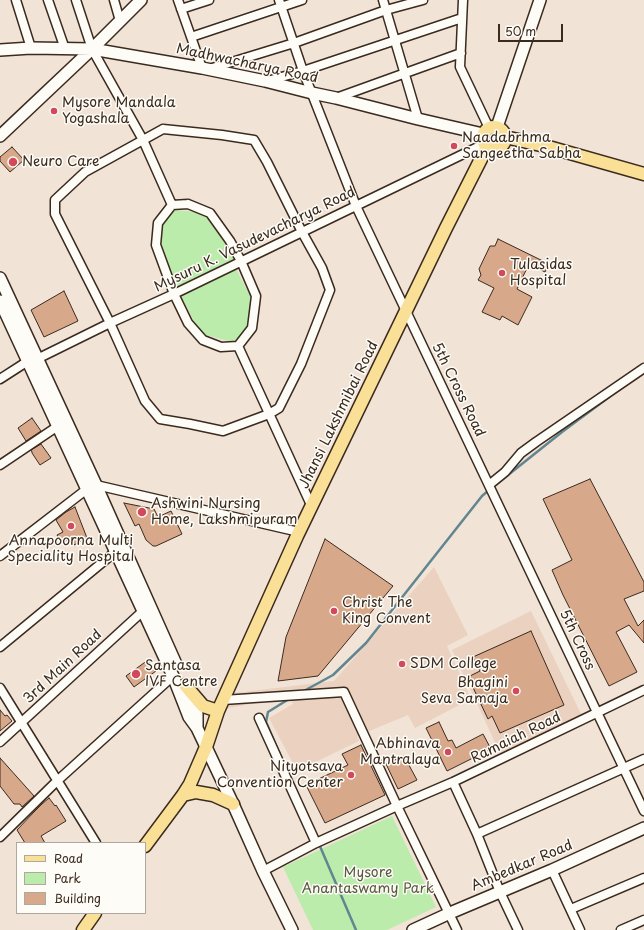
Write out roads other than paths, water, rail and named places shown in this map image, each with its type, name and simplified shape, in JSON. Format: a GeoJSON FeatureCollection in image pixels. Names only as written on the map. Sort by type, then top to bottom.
{"type":"FeatureCollection","features":[{"type":"Feature","properties":{"kind":"main road"},"geometry":{"type":"LineString","coordinates":[[502,131],[505,137],[499,148],[493,149],[488,136],[502,131]]}},
{"type":"Feature","properties":{"kind":"main road","name":"Jhansi Lakshmibai Road"},"geometry":{"type":"LineString","coordinates":[[146,845],[183,796],[190,784],[206,747],[221,706],[299,532],[406,312],[488,136]]}},
{"type":"Feature","properties":{"kind":"main road"},"geometry":{"type":"LineString","coordinates":[[505,137],[545,146],[644,174]]}},
{"type":"Feature","properties":{"kind":"main road"},"geometry":{"type":"LineString","coordinates":[[185,685],[203,706],[221,706]]}},
{"type":"Feature","properties":{"kind":"main road"},"geometry":{"type":"LineString","coordinates":[[183,796],[196,792],[213,795],[233,804]]}},
{"type":"Feature","properties":{"kind":"main road"},"geometry":{"type":"LineString","coordinates":[[83,930],[94,914]]}},
{"type":"Feature","properties":{"kind":"street"},"geometry":{"type":"LineString","coordinates":[[16,0],[31,48]]}},
{"type":"Feature","properties":{"kind":"street"},"geometry":{"type":"LineString","coordinates":[[48,0],[65,48]]}},
{"type":"Feature","properties":{"kind":"street"},"geometry":{"type":"LineString","coordinates":[[76,0],[92,49],[143,140],[172,205]]}},
{"type":"Feature","properties":{"kind":"street"},"geometry":{"type":"LineString","coordinates":[[114,0],[120,21]]}},
{"type":"Feature","properties":{"kind":"street"},"geometry":{"type":"LineString","coordinates":[[0,136],[92,49],[141,0]]}},
{"type":"Feature","properties":{"kind":"street"},"geometry":{"type":"LineString","coordinates":[[178,0],[191,37],[205,69],[294,43],[386,10],[423,0]]}},
{"type":"Feature","properties":{"kind":"street"},"geometry":{"type":"LineString","coordinates":[[181,9],[209,0]]}},
{"type":"Feature","properties":{"kind":"street"},"geometry":{"type":"LineString","coordinates":[[191,37],[280,3],[302,0]]}},
{"type":"Feature","properties":{"kind":"street"},"geometry":{"type":"LineString","coordinates":[[383,0],[418,119]]}},
{"type":"Feature","properties":{"kind":"street"},"geometry":{"type":"LineString","coordinates":[[463,0],[460,67],[488,136]]}},
{"type":"Feature","properties":{"kind":"street","name":"Jhansi Lakshmibai Road"},"geometry":{"type":"LineString","coordinates":[[488,136],[540,0]]}},
{"type":"Feature","properties":{"kind":"street","name":"5th Cross Road"},"geometry":{"type":"LineString","coordinates":[[280,3],[303,71],[356,206],[488,482]]}},
{"type":"Feature","properties":{"kind":"street"},"geometry":{"type":"LineString","coordinates":[[265,81],[303,71],[462,18]]}},
{"type":"Feature","properties":{"kind":"street","name":"Madhwacharya Road"},"geometry":{"type":"LineString","coordinates":[[0,50],[31,48],[92,49],[265,81],[488,136]]}},
{"type":"Feature","properties":{"kind":"street"},"geometry":{"type":"LineString","coordinates":[[336,98],[461,53]]}},
{"type":"Feature","properties":{"kind":"street"},"geometry":{"type":"LineString","coordinates":[[163,129],[222,135],[254,140],[267,162],[302,232],[322,268],[330,290],[298,370],[278,408],[269,414],[223,431],[160,419],[145,401],[110,323],[55,214],[55,200],[85,172],[163,129]]}},
{"type":"Feature","properties":{"kind":"street","name":"Mysuru K. Vasudevacharya Road"},"geometry":{"type":"LineString","coordinates":[[0,379],[33,360],[356,206],[488,136]]}},
{"type":"Feature","properties":{"kind":"street"},"geometry":{"type":"LineString","coordinates":[[188,204],[210,213],[230,241],[241,261],[256,296],[252,328],[238,346],[221,347],[203,340],[188,323],[174,294],[156,245],[158,223],[172,205],[188,204]]}},
{"type":"Feature","properties":{"kind":"street"},"geometry":{"type":"LineString","coordinates":[[0,278],[58,426],[92,487],[115,552],[173,676],[189,717],[197,728],[292,930]]}},
{"type":"Feature","properties":{"kind":"street"},"geometry":{"type":"LineString","coordinates":[[0,301],[33,360],[185,685],[197,714],[197,728]]}},
{"type":"Feature","properties":{"kind":"street"},"geometry":{"type":"LineString","coordinates":[[238,346],[312,506]]}},
{"type":"Feature","properties":{"kind":"street"},"geometry":{"type":"LineString","coordinates":[[488,482],[505,472],[521,454],[536,442],[644,368]]}},
{"type":"Feature","properties":{"kind":"street"},"geometry":{"type":"LineString","coordinates":[[0,465],[58,426]]}},
{"type":"Feature","properties":{"kind":"street","name":"5th Cross"},"geometry":{"type":"LineString","coordinates":[[488,482],[644,811]]}},
{"type":"Feature","properties":{"kind":"street"},"geometry":{"type":"LineString","coordinates":[[0,556],[92,487],[299,532]]}},
{"type":"Feature","properties":{"kind":"street"},"geometry":{"type":"LineString","coordinates":[[0,647],[115,552]]}},
{"type":"Feature","properties":{"kind":"street","name":"3rd Main Road"},"geometry":{"type":"LineString","coordinates":[[0,742],[143,611]]}},
{"type":"Feature","properties":{"kind":"street"},"geometry":{"type":"LineString","coordinates":[[0,837],[57,781],[173,676]]}},
{"type":"Feature","properties":{"kind":"street"},"geometry":{"type":"LineString","coordinates":[[0,688],[95,842]]}},
{"type":"Feature","properties":{"kind":"street","name":"Ramaiah Road"},"geometry":{"type":"LineString","coordinates":[[264,871],[329,837],[454,782],[644,690]]}},
{"type":"Feature","properties":{"kind":"street"},"geometry":{"type":"LineString","coordinates":[[221,706],[344,692],[457,930]]}},
{"type":"Feature","properties":{"kind":"street"},"geometry":{"type":"LineString","coordinates":[[259,718],[313,845]]}},
{"type":"Feature","properties":{"kind":"street"},"geometry":{"type":"LineString","coordinates":[[477,834],[644,759]]}},
{"type":"Feature","properties":{"kind":"street"},"geometry":{"type":"LineString","coordinates":[[454,782],[500,892],[518,930]]}},
{"type":"Feature","properties":{"kind":"street","name":"Ambedkar Road"},"geometry":{"type":"LineString","coordinates":[[412,930],[552,870],[644,828]]}},
{"type":"Feature","properties":{"kind":"street"},"geometry":{"type":"LineString","coordinates":[[552,870],[580,930]]}},
{"type":"Feature","properties":{"kind":"street"},"geometry":{"type":"LineString","coordinates":[[571,909],[644,878]]}},
{"type":"Feature","properties":{"kind":"street"},"geometry":{"type":"LineString","coordinates":[[621,930],[644,920]]}},
{"type":"Feature","properties":{"kind":"waterway"},"geometry":{"type":"LineString","coordinates":[[493,487],[562,432],[620,389]]}},
{"type":"Feature","properties":{"kind":"waterway"},"geometry":{"type":"LineString","coordinates":[[302,692],[333,675],[366,643],[482,496],[489,490]]}},
{"type":"Feature","properties":{"kind":"waterway"},"geometry":{"type":"LineString","coordinates":[[281,757],[266,722],[268,712],[289,699]]}},
{"type":"Feature","properties":{"kind":"waterway"},"geometry":{"type":"LineString","coordinates":[[319,844],[356,930]]}},
{"type":"Feature","properties":{"kind":"place","name":"Mysore Mandala Yogashala"},"geometry":{"type":"Point","coordinates":[54,111]}},
{"type":"Feature","properties":{"kind":"place","name":"Naadabrhma Sangeetha Sabha"},"geometry":{"type":"Point","coordinates":[454,146]}},
{"type":"Feature","properties":{"kind":"place","name":"Neuro Care"},"geometry":{"type":"Point","coordinates":[13,162]}},
{"type":"Feature","properties":{"kind":"place","name":"Tulasidas Hospital"},"geometry":{"type":"Point","coordinates":[502,273]}},
{"type":"Feature","properties":{"kind":"place","name":"Ashwini Nursing Home, Lakshmipuram"},"geometry":{"type":"Point","coordinates":[142,512]}},
{"type":"Feature","properties":{"kind":"place","name":"Annapoorna Multi Speciality Hospital"},"geometry":{"type":"Point","coordinates":[71,526]}},
{"type":"Feature","properties":{"kind":"place","name":"Christ The King Convent"},"geometry":{"type":"Point","coordinates":[334,611]}},
{"type":"Feature","properties":{"kind":"place","name":"SDM College"},"geometry":{"type":"Point","coordinates":[402,664]}},
{"type":"Feature","properties":{"kind":"place","name":"Santasa IVF Centre"},"geometry":{"type":"Point","coordinates":[136,674]}},
{"type":"Feature","properties":{"kind":"place","name":"Bhagini Seva Samaja"},"geometry":{"type":"Point","coordinates":[516,691]}},
{"type":"Feature","properties":{"kind":"place","name":"Abhinava Mantralaya"},"geometry":{"type":"Point","coordinates":[448,752]}},
{"type":"Feature","properties":{"kind":"place","name":"Nityotsava Convention Center"},"geometry":{"type":"Point","coordinates":[351,775]}},
{"type":"Feature","properties":{"kind":"park label","name":"Mysore Anantaswamy Park"},"geometry":{"type":"Point","coordinates":[368,882]}}]}
